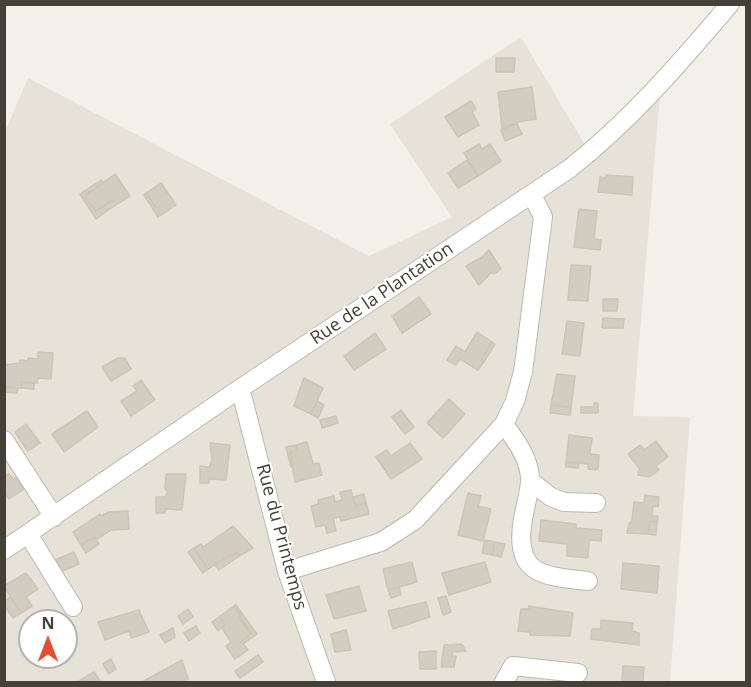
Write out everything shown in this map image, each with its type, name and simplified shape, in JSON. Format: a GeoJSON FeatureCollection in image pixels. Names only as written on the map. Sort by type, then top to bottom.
{"type":"FeatureCollection","features":[{"type":"Feature","properties":{"kind":"street","name":"Rue de la Plantation"},"geometry":{"type":"LineString","coordinates":[[4,550],[238,390],[532,195],[597,147],[658,87],[730,4]]}},
{"type":"Feature","properties":{"kind":"street"},"geometry":{"type":"LineString","coordinates":[[287,572],[381,542],[415,520],[504,424],[515,401],[524,372],[543,217],[532,195]]}},
{"type":"Feature","properties":{"kind":"street","name":"Rue du Printemps"},"geometry":{"type":"LineString","coordinates":[[238,390],[243,399],[287,572],[326,682]]}},
{"type":"Feature","properties":{"kind":"street"},"geometry":{"type":"LineString","coordinates":[[504,424],[523,451],[530,481],[522,522],[522,552],[531,568],[549,577],[588,581]]}},
{"type":"Feature","properties":{"kind":"street"},"geometry":{"type":"LineString","coordinates":[[4,440],[54,517]]}},
{"type":"Feature","properties":{"kind":"street"},"geometry":{"type":"LineString","coordinates":[[530,481],[551,497],[564,502],[596,502]]}},
{"type":"Feature","properties":{"kind":"street"},"geometry":{"type":"LineString","coordinates":[[28,534],[73,607]]}},
{"type":"Feature","properties":{"kind":"street"},"geometry":{"type":"LineString","coordinates":[[504,682],[513,666],[578,673]]}},
{"type":"Feature","properties":{"kind":"shaded area"},"geometry":{"type":"Polygon","coordinates":[[[521,37],[585,145],[660,95],[633,416],[690,417],[670,682],[5,682],[4,134],[28,78],[369,256],[452,217],[390,124],[521,37]]]}},
{"type":"Feature","properties":{"kind":"building"},"geometry":{"type":"Polygon","coordinates":[[[496,58],[515,58],[514,72],[496,72],[496,58]]]}},
{"type":"Feature","properties":{"kind":"building"},"geometry":{"type":"Polygon","coordinates":[[[532,87],[536,119],[517,122],[517,124],[502,129],[498,92],[532,87]]]}},
{"type":"Feature","properties":{"kind":"building"},"geometry":{"type":"Polygon","coordinates":[[[471,101],[476,109],[472,112],[479,125],[458,137],[445,117],[471,101]]]}},
{"type":"Feature","properties":{"kind":"building"},"geometry":{"type":"Polygon","coordinates":[[[517,124],[522,134],[505,141],[501,130],[517,124]]]}},
{"type":"Feature","properties":{"kind":"building"},"geometry":{"type":"Polygon","coordinates":[[[479,144],[482,149],[490,144],[501,161],[478,176],[464,153],[479,144]]]}},
{"type":"Feature","properties":{"kind":"building"},"geometry":{"type":"Polygon","coordinates":[[[467,160],[478,176],[458,188],[448,173],[467,160]]]}},
{"type":"Feature","properties":{"kind":"building"},"geometry":{"type":"Polygon","coordinates":[[[115,174],[130,196],[117,204],[113,200],[96,211],[84,196],[115,174]]]}},
{"type":"Feature","properties":{"kind":"building"},"geometry":{"type":"Polygon","coordinates":[[[606,175],[633,177],[632,195],[598,192],[600,177],[606,178],[606,175]]]}},
{"type":"Feature","properties":{"kind":"building"},"geometry":{"type":"Polygon","coordinates":[[[101,180],[103,183],[84,196],[96,211],[113,200],[117,204],[96,219],[80,194],[101,180]]]}},
{"type":"Feature","properties":{"kind":"building"},"geometry":{"type":"Polygon","coordinates":[[[161,183],[176,205],[161,215],[146,193],[161,183]]]}},
{"type":"Feature","properties":{"kind":"building"},"geometry":{"type":"Polygon","coordinates":[[[146,193],[161,215],[158,217],[144,195],[146,193]]]}},
{"type":"Feature","properties":{"kind":"building"},"geometry":{"type":"Polygon","coordinates":[[[579,209],[597,211],[594,239],[601,240],[600,250],[574,247],[579,209]]]}},
{"type":"Feature","properties":{"kind":"building"},"geometry":{"type":"Polygon","coordinates":[[[489,250],[501,269],[494,274],[492,272],[479,285],[466,266],[489,250]]]}},
{"type":"Feature","properties":{"kind":"building"},"geometry":{"type":"Polygon","coordinates":[[[571,265],[591,266],[588,301],[568,300],[571,265]]]}},
{"type":"Feature","properties":{"kind":"building"},"geometry":{"type":"Polygon","coordinates":[[[419,297],[431,314],[402,333],[392,316],[419,297]]]}},
{"type":"Feature","properties":{"kind":"building"},"geometry":{"type":"Polygon","coordinates":[[[603,299],[618,299],[617,311],[603,311],[603,299]]]}},
{"type":"Feature","properties":{"kind":"building"},"geometry":{"type":"Polygon","coordinates":[[[603,318],[624,319],[623,328],[602,328],[603,318]]]}},
{"type":"Feature","properties":{"kind":"building"},"geometry":{"type":"Polygon","coordinates":[[[567,321],[584,323],[580,356],[562,354],[567,321]]]}},
{"type":"Feature","properties":{"kind":"building"},"geometry":{"type":"Polygon","coordinates":[[[477,332],[492,342],[478,370],[460,359],[456,365],[447,360],[456,346],[465,352],[477,332]]]}},
{"type":"Feature","properties":{"kind":"building"},"geometry":{"type":"Polygon","coordinates":[[[375,333],[386,349],[354,370],[344,356],[375,333]]]}},
{"type":"Feature","properties":{"kind":"building"},"geometry":{"type":"Polygon","coordinates":[[[492,342],[495,344],[484,362],[481,360],[492,342]]]}},
{"type":"Feature","properties":{"kind":"building"},"geometry":{"type":"Polygon","coordinates":[[[38,352],[53,353],[51,379],[38,378],[37,383],[21,382],[21,388],[4,388],[4,365],[19,363],[20,360],[28,361],[28,358],[38,359],[38,352]]]}},
{"type":"Feature","properties":{"kind":"building"},"geometry":{"type":"Polygon","coordinates":[[[118,358],[125,358],[131,369],[111,381],[102,367],[118,358]]]}},
{"type":"Feature","properties":{"kind":"building"},"geometry":{"type":"Polygon","coordinates":[[[557,374],[575,376],[571,407],[551,405],[557,374]]]}},
{"type":"Feature","properties":{"kind":"building"},"geometry":{"type":"Polygon","coordinates":[[[304,378],[323,388],[311,414],[294,406],[304,378]]]}},
{"type":"Feature","properties":{"kind":"building"},"geometry":{"type":"Polygon","coordinates":[[[141,380],[155,400],[131,416],[121,401],[137,391],[133,386],[141,380]]]}},
{"type":"Feature","properties":{"kind":"building"},"geometry":{"type":"Polygon","coordinates":[[[21,382],[34,383],[34,389],[21,388],[21,382]]]}},
{"type":"Feature","properties":{"kind":"building"},"geometry":{"type":"Polygon","coordinates":[[[5,386],[18,388],[17,393],[4,392],[5,386]]]}},
{"type":"Feature","properties":{"kind":"building"},"geometry":{"type":"Polygon","coordinates":[[[449,399],[465,414],[443,438],[427,423],[449,399]]]}},
{"type":"Feature","properties":{"kind":"building"},"geometry":{"type":"Polygon","coordinates":[[[317,401],[324,405],[318,418],[311,414],[317,401]]]}},
{"type":"Feature","properties":{"kind":"building"},"geometry":{"type":"Polygon","coordinates":[[[594,403],[598,403],[598,413],[581,413],[581,407],[594,407],[594,403]]]}},
{"type":"Feature","properties":{"kind":"building"},"geometry":{"type":"Polygon","coordinates":[[[551,405],[571,407],[570,415],[550,413],[551,405]]]}},
{"type":"Feature","properties":{"kind":"building"},"geometry":{"type":"Polygon","coordinates":[[[401,410],[414,427],[405,434],[392,417],[401,410]]]}},
{"type":"Feature","properties":{"kind":"building"},"geometry":{"type":"Polygon","coordinates":[[[87,411],[98,427],[64,452],[52,434],[87,411]]]}},
{"type":"Feature","properties":{"kind":"building"},"geometry":{"type":"Polygon","coordinates":[[[336,416],[338,423],[322,428],[320,420],[336,416]]]}},
{"type":"Feature","properties":{"kind":"building"},"geometry":{"type":"Polygon","coordinates":[[[26,424],[40,443],[28,451],[15,432],[26,424]]]}},
{"type":"Feature","properties":{"kind":"building"},"geometry":{"type":"Polygon","coordinates":[[[569,435],[592,438],[590,454],[599,455],[598,470],[588,469],[588,464],[566,462],[569,435]]]}},
{"type":"Feature","properties":{"kind":"building"},"geometry":{"type":"Polygon","coordinates":[[[656,441],[668,457],[656,466],[659,470],[649,477],[638,475],[639,468],[628,454],[640,445],[644,450],[656,441]]]}},
{"type":"Feature","properties":{"kind":"building"},"geometry":{"type":"Polygon","coordinates":[[[307,442],[313,464],[319,463],[322,475],[295,482],[290,452],[297,450],[296,445],[307,442]]]}},
{"type":"Feature","properties":{"kind":"building"},"geometry":{"type":"Polygon","coordinates":[[[210,443],[230,445],[226,480],[209,479],[209,483],[200,483],[200,466],[209,467],[212,461],[210,443]]]}},
{"type":"Feature","properties":{"kind":"building"},"geometry":{"type":"Polygon","coordinates":[[[410,443],[422,459],[391,479],[376,457],[387,450],[391,456],[410,443]]]}},
{"type":"Feature","properties":{"kind":"building"},"geometry":{"type":"Polygon","coordinates":[[[296,445],[297,450],[290,452],[293,466],[291,467],[286,447],[296,445]]]}},
{"type":"Feature","properties":{"kind":"building"},"geometry":{"type":"Polygon","coordinates":[[[566,462],[579,463],[578,468],[566,467],[566,462]]]}},
{"type":"Feature","properties":{"kind":"building"},"geometry":{"type":"Polygon","coordinates":[[[9,474],[13,479],[16,477],[24,489],[9,499],[4,492],[4,476],[9,474]]]}},
{"type":"Feature","properties":{"kind":"building"},"geometry":{"type":"Polygon","coordinates":[[[166,474],[186,474],[182,510],[165,509],[165,513],[156,513],[156,497],[165,497],[168,491],[165,489],[166,474]]]}},
{"type":"Feature","properties":{"kind":"building"},"geometry":{"type":"Polygon","coordinates":[[[351,490],[355,506],[366,503],[369,514],[341,521],[340,517],[333,518],[336,531],[327,533],[325,525],[316,527],[311,506],[319,504],[318,500],[334,496],[335,502],[342,500],[340,492],[351,490]]]}},
{"type":"Feature","properties":{"kind":"building"},"geometry":{"type":"Polygon","coordinates":[[[468,493],[481,496],[478,506],[491,509],[483,541],[458,535],[468,493]]]}},
{"type":"Feature","properties":{"kind":"building"},"geometry":{"type":"Polygon","coordinates":[[[364,494],[366,503],[355,506],[353,497],[364,494]]]}},
{"type":"Feature","properties":{"kind":"building"},"geometry":{"type":"Polygon","coordinates":[[[645,495],[659,497],[658,507],[653,506],[652,516],[658,516],[657,522],[650,521],[648,534],[627,533],[632,520],[634,502],[644,503],[645,495]]]}},
{"type":"Feature","properties":{"kind":"building"},"geometry":{"type":"Polygon","coordinates":[[[128,511],[129,529],[111,530],[96,540],[94,537],[81,545],[73,532],[100,514],[101,516],[109,512],[128,511]]]}},
{"type":"Feature","properties":{"kind":"building"},"geometry":{"type":"Polygon","coordinates":[[[541,520],[576,524],[576,528],[602,530],[601,541],[589,540],[588,558],[567,556],[567,544],[539,541],[541,520]]]}},
{"type":"Feature","properties":{"kind":"building"},"geometry":{"type":"Polygon","coordinates":[[[650,521],[657,522],[656,535],[648,534],[650,521]]]}},
{"type":"Feature","properties":{"kind":"building"},"geometry":{"type":"Polygon","coordinates":[[[233,526],[253,548],[241,555],[231,554],[208,569],[194,548],[201,544],[203,547],[233,526]]]}},
{"type":"Feature","properties":{"kind":"building"},"geometry":{"type":"Polygon","coordinates":[[[94,537],[99,544],[86,553],[81,545],[94,537]]]}},
{"type":"Feature","properties":{"kind":"building"},"geometry":{"type":"Polygon","coordinates":[[[485,540],[495,542],[492,555],[482,553],[485,540]]]}},
{"type":"Feature","properties":{"kind":"building"},"geometry":{"type":"Polygon","coordinates":[[[495,542],[505,544],[501,557],[492,555],[495,542]]]}},
{"type":"Feature","properties":{"kind":"building"},"geometry":{"type":"Polygon","coordinates":[[[194,548],[208,569],[203,573],[188,552],[194,548]]]}},
{"type":"Feature","properties":{"kind":"building"},"geometry":{"type":"Polygon","coordinates":[[[74,552],[79,564],[60,572],[53,561],[74,552]]]}},
{"type":"Feature","properties":{"kind":"building"},"geometry":{"type":"Polygon","coordinates":[[[236,553],[241,555],[219,570],[215,565],[231,554],[232,556],[236,553]]]}},
{"type":"Feature","properties":{"kind":"building"},"geometry":{"type":"Polygon","coordinates":[[[412,562],[417,582],[388,590],[383,569],[412,562]]]}},
{"type":"Feature","properties":{"kind":"building"},"geometry":{"type":"Polygon","coordinates":[[[485,562],[491,582],[449,595],[442,573],[485,562]]]}},
{"type":"Feature","properties":{"kind":"building"},"geometry":{"type":"Polygon","coordinates":[[[623,563],[659,566],[657,593],[621,589],[623,563]]]}},
{"type":"Feature","properties":{"kind":"building"},"geometry":{"type":"Polygon","coordinates":[[[26,573],[38,589],[26,597],[32,606],[27,609],[18,609],[4,586],[26,573]]]}},
{"type":"Feature","properties":{"kind":"building"},"geometry":{"type":"Polygon","coordinates":[[[359,586],[366,611],[334,619],[326,595],[359,586]]]}},
{"type":"Feature","properties":{"kind":"building"},"geometry":{"type":"Polygon","coordinates":[[[399,587],[401,595],[391,598],[388,590],[399,587]]]}},
{"type":"Feature","properties":{"kind":"building"},"geometry":{"type":"Polygon","coordinates":[[[446,596],[451,612],[443,615],[438,598],[446,596]]]}},
{"type":"Feature","properties":{"kind":"building"},"geometry":{"type":"Polygon","coordinates":[[[11,597],[18,609],[18,615],[13,618],[4,605],[4,601],[11,597]]]}},
{"type":"Feature","properties":{"kind":"building"},"geometry":{"type":"Polygon","coordinates":[[[426,602],[430,617],[393,629],[388,611],[426,602]]]}},
{"type":"Feature","properties":{"kind":"building"},"geometry":{"type":"Polygon","coordinates":[[[236,605],[257,634],[243,644],[241,641],[251,634],[239,618],[241,616],[234,606],[236,605]]]}},
{"type":"Feature","properties":{"kind":"building"},"geometry":{"type":"Polygon","coordinates":[[[234,606],[251,634],[241,641],[248,650],[235,659],[226,646],[231,642],[222,628],[225,625],[219,617],[234,606]]]}},
{"type":"Feature","properties":{"kind":"building"},"geometry":{"type":"Polygon","coordinates":[[[529,606],[573,613],[570,636],[530,635],[530,632],[518,631],[521,609],[529,609],[529,606]]]}},
{"type":"Feature","properties":{"kind":"building"},"geometry":{"type":"Polygon","coordinates":[[[188,609],[193,617],[183,624],[178,616],[188,609]]]}},
{"type":"Feature","properties":{"kind":"building"},"geometry":{"type":"Polygon","coordinates":[[[139,610],[149,632],[131,638],[129,631],[105,640],[98,622],[139,610]]]}},
{"type":"Feature","properties":{"kind":"building"},"geometry":{"type":"Polygon","coordinates":[[[219,617],[225,625],[218,631],[212,622],[219,617]]]}},
{"type":"Feature","properties":{"kind":"building"},"geometry":{"type":"Polygon","coordinates":[[[601,620],[633,623],[632,631],[639,633],[639,645],[591,639],[592,629],[601,629],[601,620]]]}},
{"type":"Feature","properties":{"kind":"building"},"geometry":{"type":"Polygon","coordinates":[[[196,626],[200,633],[189,641],[184,633],[196,626]]]}},
{"type":"Feature","properties":{"kind":"building"},"geometry":{"type":"Polygon","coordinates":[[[173,628],[175,637],[165,643],[160,635],[173,628]]]}},
{"type":"Feature","properties":{"kind":"building"},"geometry":{"type":"Polygon","coordinates":[[[346,630],[351,650],[335,652],[331,634],[346,630]]]}},
{"type":"Feature","properties":{"kind":"building"},"geometry":{"type":"Polygon","coordinates":[[[462,644],[466,651],[452,652],[452,656],[456,656],[454,667],[441,667],[444,645],[462,644]]]}},
{"type":"Feature","properties":{"kind":"building"},"geometry":{"type":"Polygon","coordinates":[[[436,651],[436,669],[420,669],[419,652],[436,651]]]}},
{"type":"Feature","properties":{"kind":"building"},"geometry":{"type":"Polygon","coordinates":[[[258,655],[263,662],[240,678],[235,671],[258,655]]]}},
{"type":"Feature","properties":{"kind":"building"},"geometry":{"type":"Polygon","coordinates":[[[111,659],[116,669],[109,674],[103,664],[111,659]]]}},
{"type":"Feature","properties":{"kind":"building"},"geometry":{"type":"Polygon","coordinates":[[[182,660],[188,679],[180,682],[142,682],[182,660]]]}},
{"type":"Feature","properties":{"kind":"building"},"geometry":{"type":"Polygon","coordinates":[[[623,666],[644,667],[643,682],[622,682],[623,666]]]}},
{"type":"Feature","properties":{"kind":"building"},"geometry":{"type":"Polygon","coordinates":[[[94,672],[101,682],[77,682],[94,672]]]}}]}
